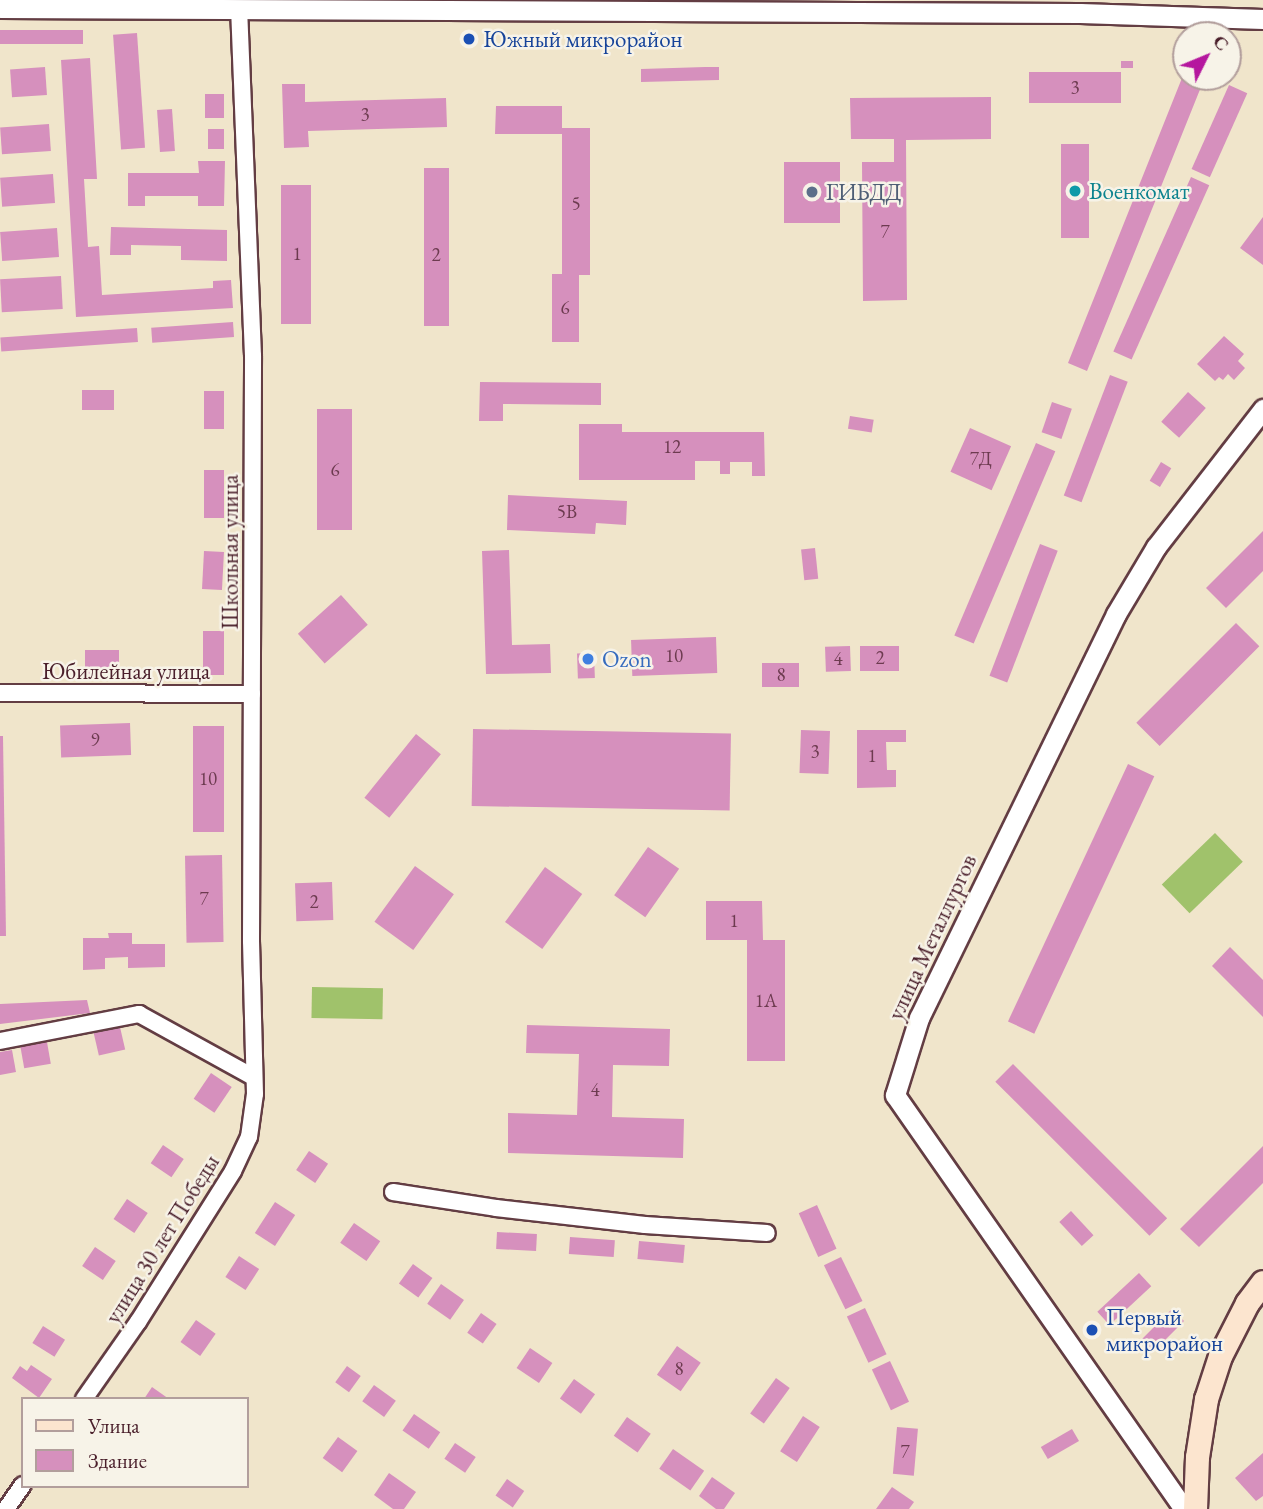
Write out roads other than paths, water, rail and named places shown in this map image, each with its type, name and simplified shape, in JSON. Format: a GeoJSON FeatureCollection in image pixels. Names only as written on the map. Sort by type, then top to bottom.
{"type":"FeatureCollection","features":[{"type":"Feature","properties":{"kind":"main road"},"geometry":{"type":"LineString","coordinates":[[1195,1509],[1197,1457],[1206,1399],[1220,1356],[1247,1303],[1263,1282]]}},
{"type":"Feature","properties":{"kind":"street"},"geometry":{"type":"LineString","coordinates":[[0,8],[1083,7],[1263,19]]}},
{"type":"Feature","properties":{"kind":"street","name":"Школьная улица"},"geometry":{"type":"LineString","coordinates":[[239,9],[253,356],[254,1094]]}},
{"type":"Feature","properties":{"kind":"street","name":"улица Металлургов"},"geometry":{"type":"LineString","coordinates":[[1184,1509],[895,1095],[919,1018],[1116,614],[1156,547],[1263,409]]}},
{"type":"Feature","properties":{"kind":"street","name":"Юбилейная улица"},"geometry":{"type":"LineString","coordinates":[[0,693],[252,694]]}},
{"type":"Feature","properties":{"kind":"street"},"geometry":{"type":"LineString","coordinates":[[0,1041],[139,1014],[253,1077]]}},
{"type":"Feature","properties":{"kind":"street","name":"улица 30 лет Победы"},"geometry":{"type":"LineString","coordinates":[[85,1397],[138,1322],[233,1171],[249,1137],[254,1094]]}},
{"type":"Feature","properties":{"kind":"street"},"geometry":{"type":"LineString","coordinates":[[393,1192],[496,1208],[645,1225],[767,1233]]}},
{"type":"Feature","properties":{"kind":"street"},"geometry":{"type":"LineString","coordinates":[[6,1509],[21,1488]]}},
{"type":"Feature","properties":{"kind":"place","name":"Южный микрорайон"},"geometry":{"type":"Point","coordinates":[469,39]}},
{"type":"Feature","properties":{"kind":"place","name":"Военкомат"},"geometry":{"type":"Point","coordinates":[1075,191]}},
{"type":"Feature","properties":{"kind":"place","name":"ГИБДД"},"geometry":{"type":"Point","coordinates":[812,192]}},
{"type":"Feature","properties":{"kind":"place","name":"Ozon"},"geometry":{"type":"Point","coordinates":[588,659]}},
{"type":"Feature","properties":{"kind":"place","name":"Первый микрорайон"},"geometry":{"type":"Point","coordinates":[1092,1330]}}]}
